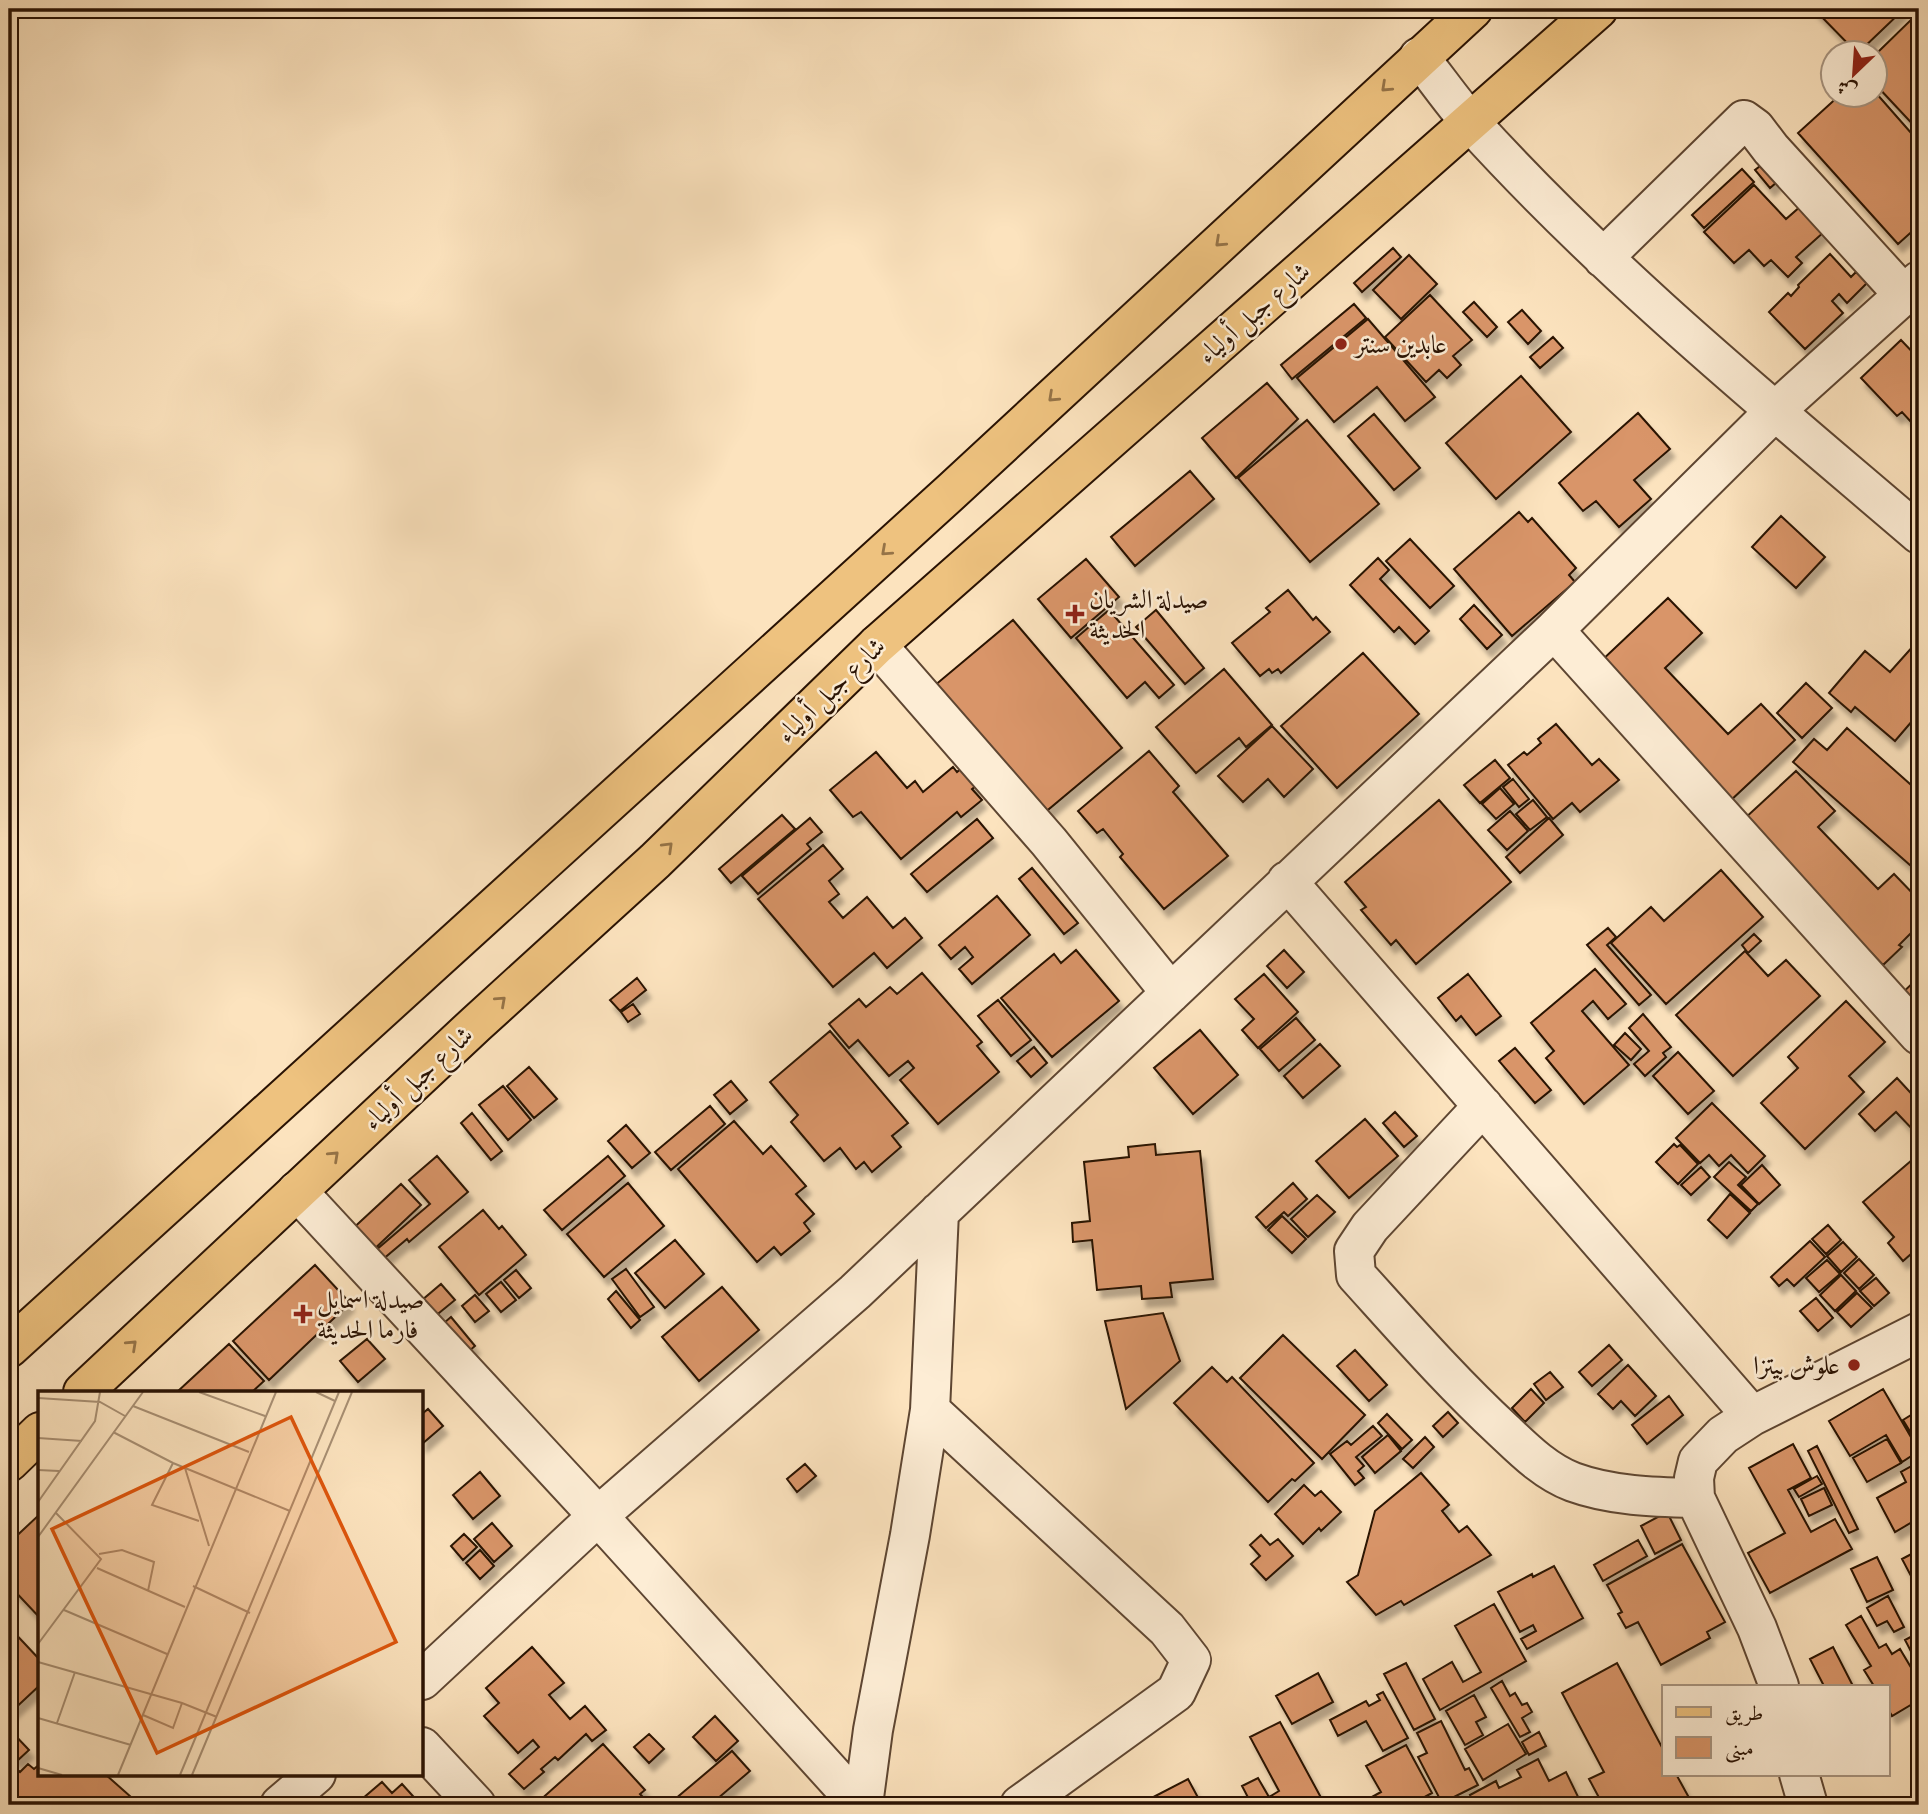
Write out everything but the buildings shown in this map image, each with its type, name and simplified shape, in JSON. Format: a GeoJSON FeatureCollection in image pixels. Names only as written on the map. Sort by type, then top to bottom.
{"type":"FeatureCollection","features":[{"type":"Feature","properties":{"kind":"main road"},"geometry":{"type":"LineString","coordinates":[[9,1348],[964,481],[1473,9]]}},
{"type":"Feature","properties":{"kind":"main road","name":"شارع جبل أولياء"},"geometry":{"type":"LineString","coordinates":[[84,1391],[654,861],[877,645],[1598,9]]}},
{"type":"Feature","properties":{"kind":"main road"},"geometry":{"type":"LineString","coordinates":[[9,1462],[38,1434]]}},
{"type":"Feature","properties":{"kind":"street"},"geometry":{"type":"LineString","coordinates":[[1419,57],[1470,122],[1604,258],[1775,411],[1919,534]]}},
{"type":"Feature","properties":{"kind":"street"},"geometry":{"type":"LineString","coordinates":[[424,1678],[598,1517],[844,1301],[1554,630],[1775,411],[1912,288],[1771,149],[1755,128],[1744,120],[1604,258]]}},
{"type":"Feature","properties":{"kind":"street"},"geometry":{"type":"LineString","coordinates":[[1554,630],[1919,1035]]}},
{"type":"Feature","properties":{"kind":"street"},"geometry":{"type":"LineString","coordinates":[[877,645],[1049,842],[1171,993]]}},
{"type":"Feature","properties":{"kind":"street"},"geometry":{"type":"LineString","coordinates":[[1287,881],[1752,1416]]}},
{"type":"Feature","properties":{"kind":"street"},"geometry":{"type":"LineString","coordinates":[[1483,1106],[1370,1227],[1354,1251],[1356,1275],[1458,1389],[1534,1458],[1571,1481],[1609,1491],[1695,1498]]}},
{"type":"Feature","properties":{"kind":"street"},"geometry":{"type":"LineString","coordinates":[[297,1191],[861,1805]]}},
{"type":"Feature","properties":{"kind":"street"},"geometry":{"type":"LineString","coordinates":[[861,1805],[930,1410],[939,1212]]}},
{"type":"Feature","properties":{"kind":"street"},"geometry":{"type":"LineString","coordinates":[[1779,1685],[1757,1628],[1695,1498],[1694,1478],[1698,1461],[1723,1435],[1752,1416],[1919,1332]]}},
{"type":"Feature","properties":{"kind":"street"},"geometry":{"type":"LineString","coordinates":[[930,1410],[1167,1629],[1191,1660],[1176,1692],[1020,1805]]}},
{"type":"Feature","properties":{"kind":"street"},"geometry":{"type":"LineString","coordinates":[[424,1749],[476,1805]]}},
{"type":"Feature","properties":{"kind":"street"},"geometry":{"type":"LineString","coordinates":[[280,1805],[314,1776]]}},
{"type":"Feature","properties":{"kind":"street"},"geometry":{"type":"LineString","coordinates":[[1799,1776],[1808,1805]]}},
{"type":"Feature","properties":{"kind":"place","name":"عابدين سنتر"},"geometry":{"type":"Point","coordinates":[1341,344]}},
{"type":"Feature","properties":{"kind":"place","name":"صيدلة الشريان الحديثة"},"geometry":{"type":"Point","coordinates":[1075,614]}},
{"type":"Feature","properties":{"kind":"place","name":"صيدلة اسمايل فارما الحديثة"},"geometry":{"type":"Point","coordinates":[303,1314]}},
{"type":"Feature","properties":{"kind":"place","name":"علوش بيتزا"},"geometry":{"type":"Point","coordinates":[1854,1365]}}]}
